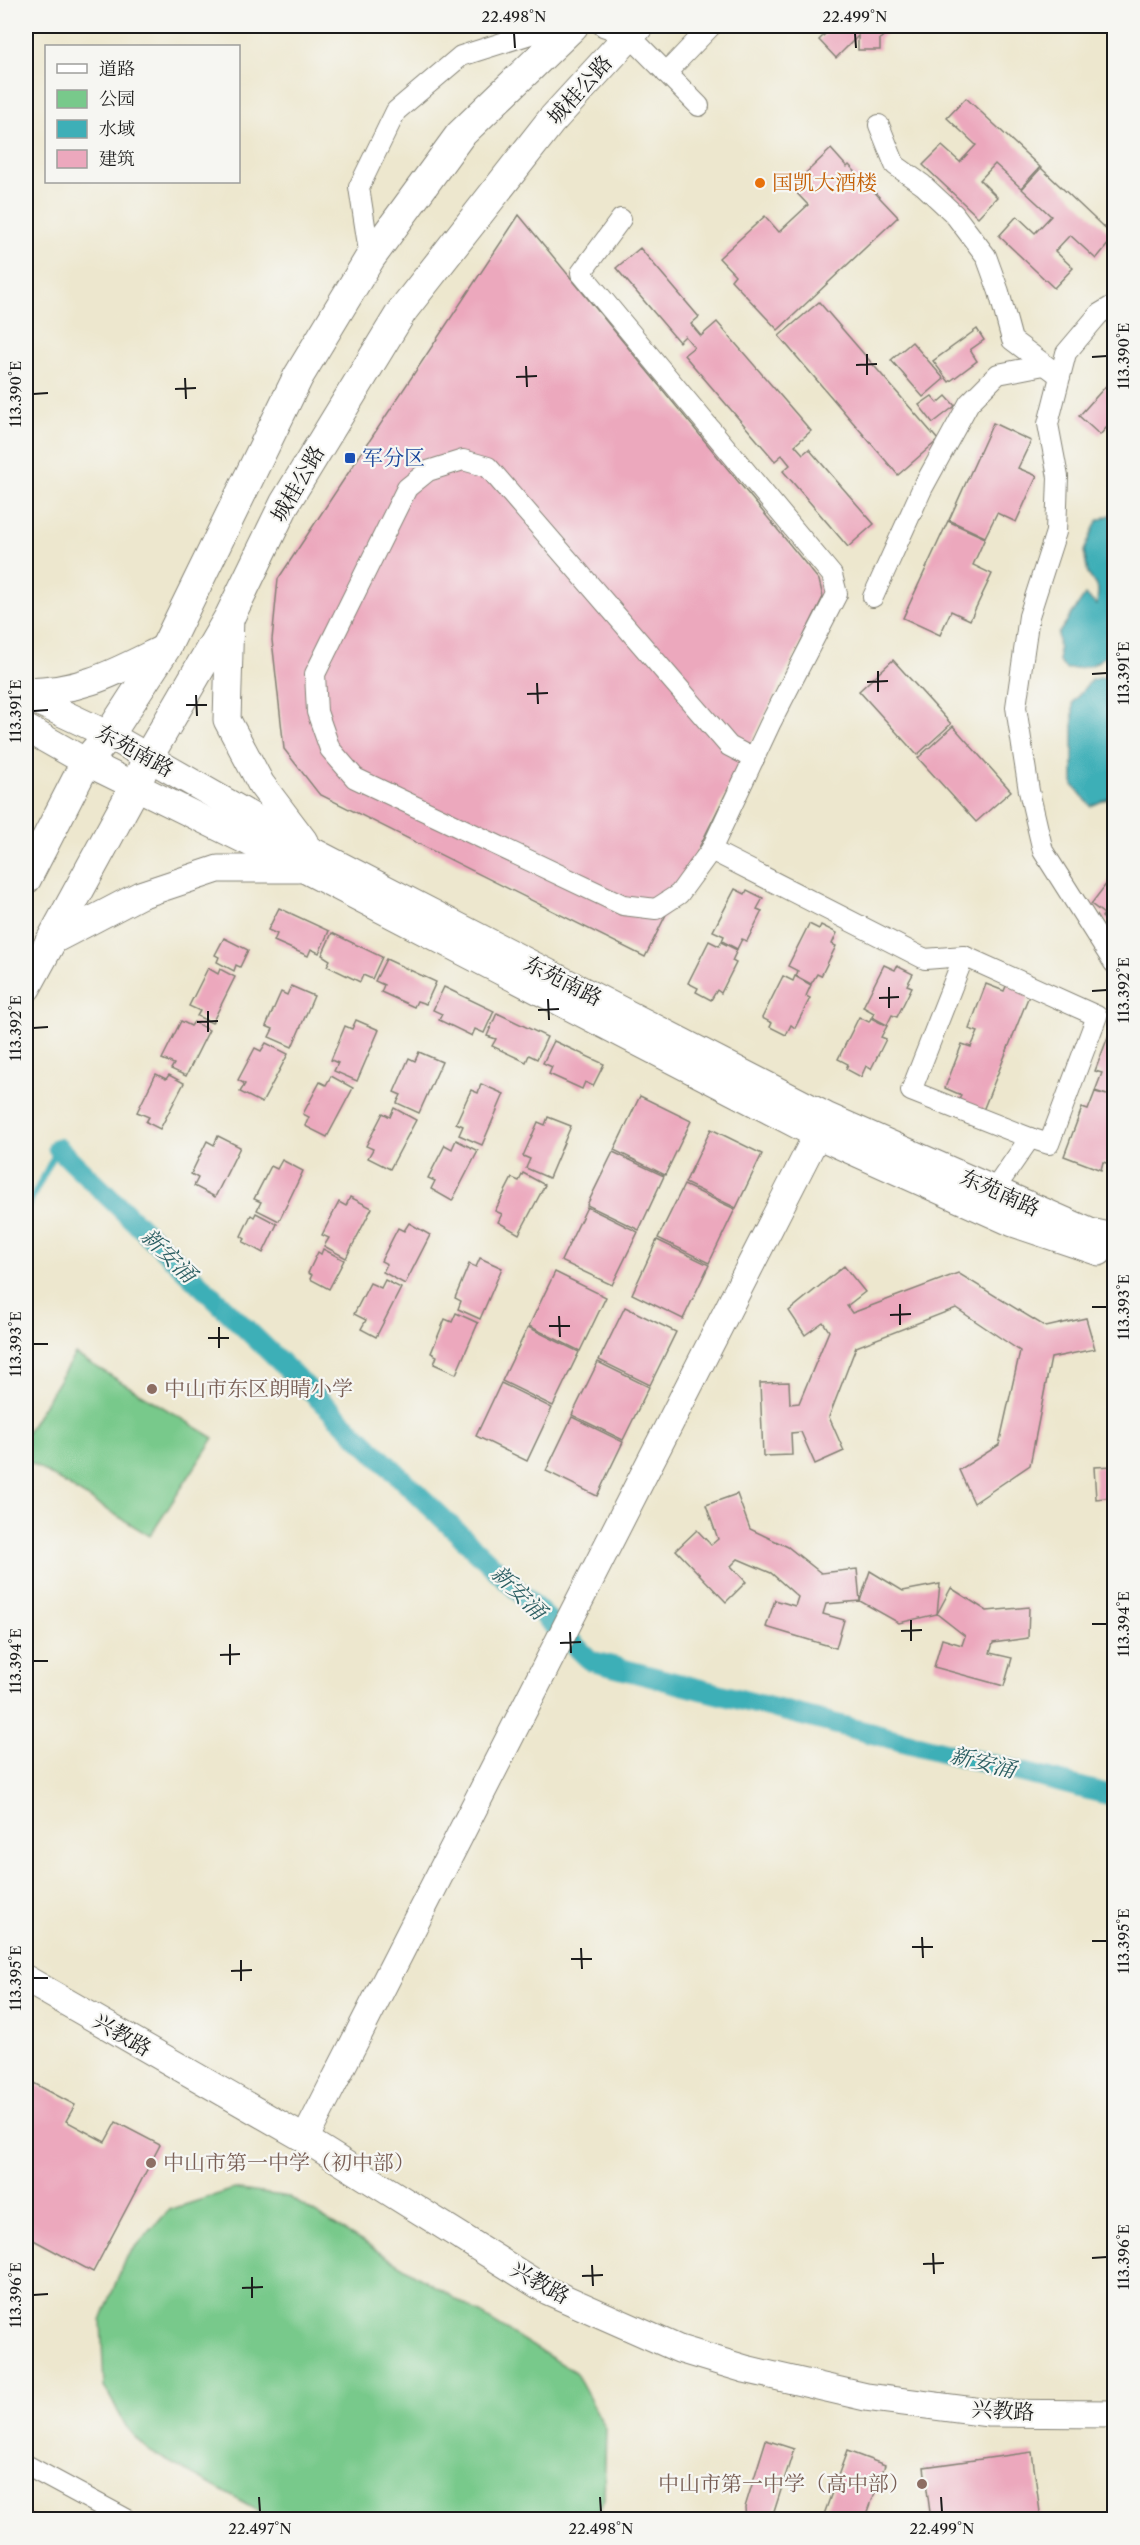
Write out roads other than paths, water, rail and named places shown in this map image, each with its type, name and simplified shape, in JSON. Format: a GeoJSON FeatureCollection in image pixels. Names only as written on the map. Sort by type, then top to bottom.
{"type":"FeatureCollection","features":[{"type":"Feature","properties":{"kind":"main road","name":"城桂公路"},"geometry":{"type":"LineString","coordinates":[[26,879],[86,762],[109,735],[166,647],[298,377],[370,258],[460,135],[573,26]]}},
{"type":"Feature","properties":{"kind":"main road","name":"城桂公路"},"geometry":{"type":"LineString","coordinates":[[26,987],[135,787],[148,758],[230,616],[285,503],[402,311],[623,29]]}},
{"type":"Feature","properties":{"kind":"street"},"geometry":{"type":"LineString","coordinates":[[370,258],[360,187],[396,111],[461,56],[556,26]]}},
{"type":"Feature","properties":{"kind":"street"},"geometry":{"type":"LineString","coordinates":[[666,73],[711,26]]}},
{"type":"Feature","properties":{"kind":"street"},"geometry":{"type":"LineString","coordinates":[[623,29],[699,106]]}},
{"type":"Feature","properties":{"kind":"street"},"geometry":{"type":"LineString","coordinates":[[879,125],[895,165],[923,185],[954,214],[986,255],[1012,340],[1052,371]]}},
{"type":"Feature","properties":{"kind":"street"},"geometry":{"type":"LineString","coordinates":[[621,219],[581,273],[832,574],[837,594],[753,759],[711,850],[679,894],[656,909],[623,905],[355,777],[330,749],[317,712],[315,674],[407,488],[428,471],[463,460],[488,467],[729,746],[753,759]]}},
{"type":"Feature","properties":{"kind":"street"},"geometry":{"type":"LineString","coordinates":[[1114,305],[1099,314],[1052,371],[1048,424],[1058,477],[1056,532],[1029,616],[1016,707],[1029,791],[1043,851],[1114,963]]}},
{"type":"Feature","properties":{"kind":"street"},"geometry":{"type":"LineString","coordinates":[[873,597],[922,489],[969,403],[998,374],[1052,371]]}},
{"type":"Feature","properties":{"kind":"street"},"geometry":{"type":"LineString","coordinates":[[48,944],[140,895],[218,869],[308,860],[261,784],[227,720],[230,616]]}},
{"type":"Feature","properties":{"kind":"street"},"geometry":{"type":"LineString","coordinates":[[26,694],[57,691],[103,678],[166,647]]}},
{"type":"Feature","properties":{"kind":"street","name":"东苑南路"},"geometry":{"type":"LineString","coordinates":[[26,694],[109,735],[308,860]]}},
{"type":"Feature","properties":{"kind":"street","name":"东苑南路"},"geometry":{"type":"LineString","coordinates":[[26,728],[135,787],[308,860],[1013,1223],[1086,1249],[1114,1255]]}},
{"type":"Feature","properties":{"kind":"street"},"geometry":{"type":"LineString","coordinates":[[711,850],[925,959],[964,956],[1097,1016],[1049,1144],[911,1091],[964,956]]}},
{"type":"Feature","properties":{"kind":"street"},"geometry":{"type":"LineString","coordinates":[[305,2139],[822,1125]]}},
{"type":"Feature","properties":{"kind":"street","name":"东苑南路"},"geometry":{"type":"LineString","coordinates":[[822,1125],[994,1190],[1090,1232],[1114,1237]]}},
{"type":"Feature","properties":{"kind":"street"},"geometry":{"type":"LineString","coordinates":[[994,1190],[1030,1138]]}},
{"type":"Feature","properties":{"kind":"street","name":"兴教路"},"geometry":{"type":"LineString","coordinates":[[26,1980],[305,2139],[548,2291],[679,2349],[745,2369],[866,2397],[988,2413],[1114,2414]]}},
{"type":"Feature","properties":{"kind":"street"},"geometry":{"type":"LineString","coordinates":[[26,2465],[128,2520]]}},
{"type":"Feature","properties":{"kind":"water"},"geometry":{"type":"Polygon","coordinates":[[[1114,513],[1114,648],[1093,664],[1082,668],[1066,669],[1059,662],[1058,634],[1085,595],[1097,605],[1098,589],[1088,574],[1084,551],[1097,521],[1114,513]]]}},
{"type":"Feature","properties":{"kind":"water"},"geometry":{"type":"Polygon","coordinates":[[[1114,675],[1114,796],[1091,806],[1073,785],[1073,702],[1091,680],[1114,675]]]}},
{"type":"Feature","properties":{"kind":"waterway"},"geometry":{"type":"LineString","coordinates":[[26,1210],[58,1148]]}},
{"type":"Feature","properties":{"kind":"waterway","name":"新安涌"},"geometry":{"type":"LineString","coordinates":[[58,1148],[591,1661],[1114,1796]]}},
{"type":"Feature","properties":{"kind":"place","name":"国凯大酒楼"},"geometry":{"type":"Point","coordinates":[760,183]}},
{"type":"Feature","properties":{"kind":"place","name":"军分区"},"geometry":{"type":"Point","coordinates":[350,458]}},
{"type":"Feature","properties":{"kind":"place","name":"中山市东区朗晴小学"},"geometry":{"type":"Point","coordinates":[152,1389]}},
{"type":"Feature","properties":{"kind":"place","name":"中山市第一中学（初中部）"},"geometry":{"type":"Point","coordinates":[151,2163]}},
{"type":"Feature","properties":{"kind":"place","name":"中山市第一中学（高中部）"},"geometry":{"type":"Point","coordinates":[922,2484]}}]}
